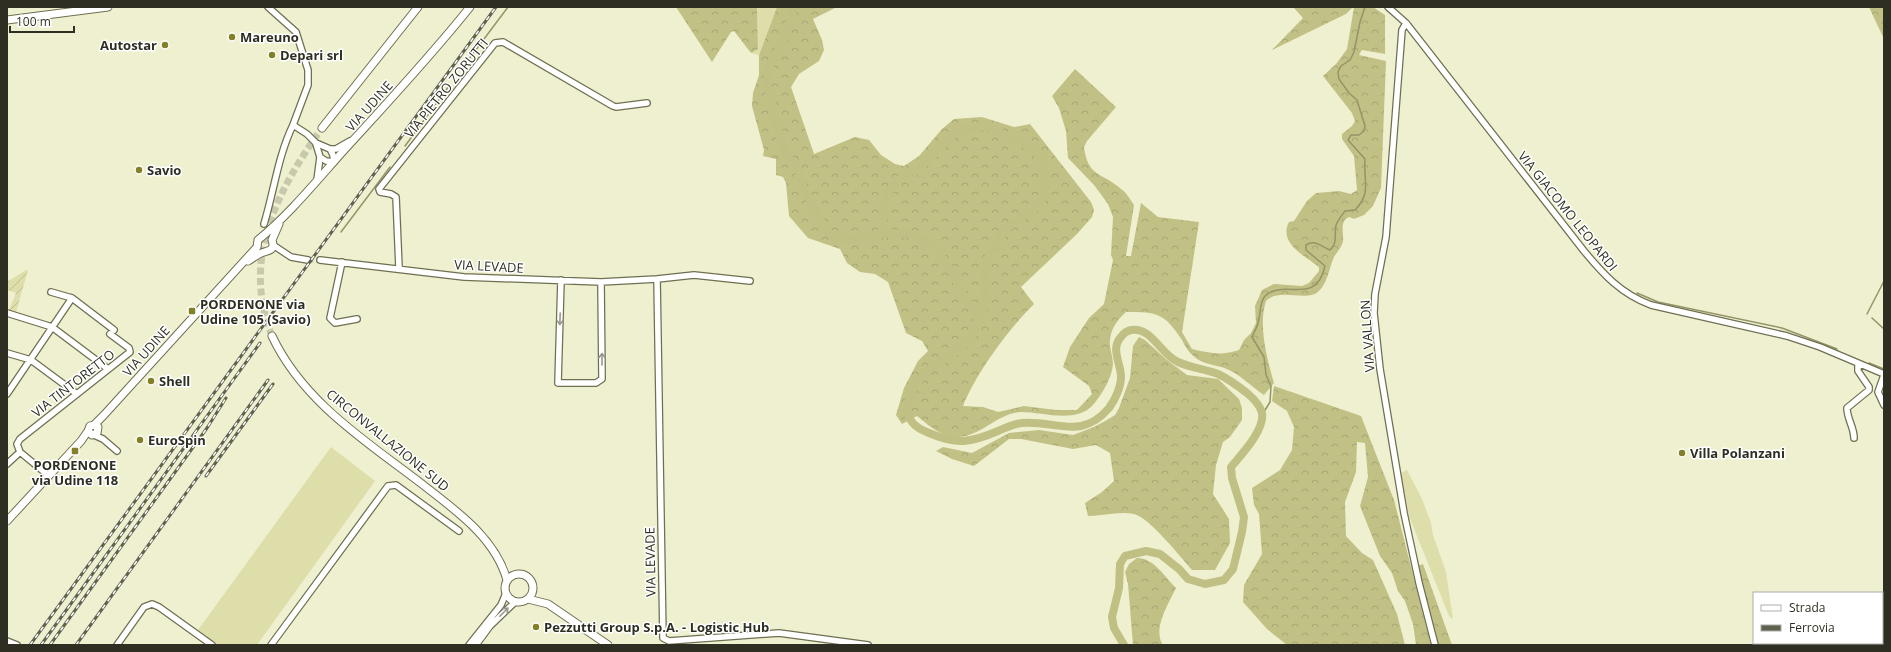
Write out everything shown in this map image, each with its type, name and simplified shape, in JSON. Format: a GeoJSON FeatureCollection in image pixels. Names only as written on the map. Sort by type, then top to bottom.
{"type":"FeatureCollection","features":[{"type":"Feature","properties":{"kind":"main road"},"geometry":{"type":"LineString","coordinates":[[7,20],[108,7]]}},
{"type":"Feature","properties":{"kind":"main road"},"geometry":{"type":"LineString","coordinates":[[322,128],[418,7]]}},
{"type":"Feature","properties":{"kind":"main road","name":"VIA UDINE"},"geometry":{"type":"LineString","coordinates":[[7,521],[81,440],[94,430],[104,416],[239,267],[259,250],[258,240],[282,218],[334,162],[433,52],[470,7]]}},
{"type":"Feature","properties":{"kind":"main road"},"geometry":{"type":"LineString","coordinates":[[259,250],[267,253],[272,245],[282,218]]}},
{"type":"Feature","properties":{"kind":"main road"},"geometry":{"type":"LineString","coordinates":[[264,236],[272,245]]}},
{"type":"Feature","properties":{"kind":"main road","name":"CIRCONVALLAZIONE SUD"},"geometry":{"type":"LineString","coordinates":[[272,336],[292,370],[318,401],[348,427],[463,516],[476,529],[496,556]]}},
{"type":"Feature","properties":{"kind":"main road"},"geometry":{"type":"LineString","coordinates":[[496,556],[516,574],[528,576],[532,583],[533,590],[528,599],[522,602],[515,602],[509,599],[505,586],[507,580],[503,567],[496,556]]}},
{"type":"Feature","properties":{"kind":"main road"},"geometry":{"type":"LineString","coordinates":[[507,580],[516,574]]}},
{"type":"Feature","properties":{"kind":"main road"},"geometry":{"type":"LineString","coordinates":[[533,590],[548,604],[608,645]]}},
{"type":"Feature","properties":{"kind":"main road"},"geometry":{"type":"LineString","coordinates":[[528,599],[548,604]]}},
{"type":"Feature","properties":{"kind":"street"},"geometry":{"type":"LineString","coordinates":[[264,224],[271,202],[283,147],[308,85],[308,70],[296,32],[268,7]]}},
{"type":"Feature","properties":{"kind":"street","name":"VIA GIACOMO LEOPARDI"},"geometry":{"type":"LineString","coordinates":[[1388,7],[1406,23],[1588,256],[1604,275],[1618,288],[1636,299],[1651,305],[1775,333],[1820,347],[1884,374],[1878,392],[1884,405]]}},
{"type":"Feature","properties":{"kind":"street"},"geometry":{"type":"LineString","coordinates":[[1396,7],[1399,16]]}},
{"type":"Feature","properties":{"kind":"street","name":"VIA VALLON"},"geometry":{"type":"LineString","coordinates":[[1406,23],[1402,30],[1386,237],[1375,294],[1374,313],[1381,374],[1404,513],[1417,575],[1435,645]]}},
{"type":"Feature","properties":{"kind":"street","name":"VIA PIETRO ZORUTTI"},"geometry":{"type":"LineString","coordinates":[[399,268],[396,197],[391,194],[380,192],[379,189],[495,43],[503,42],[616,108],[647,103]]}},
{"type":"Feature","properties":{"kind":"street"},"geometry":{"type":"LineString","coordinates":[[293,125],[316,143],[330,149],[343,146],[356,137]]}},
{"type":"Feature","properties":{"kind":"street"},"geometry":{"type":"LineString","coordinates":[[316,143],[320,157],[320,171],[316,181]]}},
{"type":"Feature","properties":{"kind":"street"},"geometry":{"type":"LineString","coordinates":[[320,157],[326,161],[334,162],[330,149]]}},
{"type":"Feature","properties":{"kind":"street"},"geometry":{"type":"LineString","coordinates":[[272,245],[282,249],[293,258],[308,260]]}},
{"type":"Feature","properties":{"kind":"street","name":"VIA LEVADE"},"geometry":{"type":"LineString","coordinates":[[320,260],[399,268],[464,277],[601,282],[657,279],[694,275],[750,281]]}},
{"type":"Feature","properties":{"kind":"street"},"geometry":{"type":"LineString","coordinates":[[342,262],[330,318],[335,323],[357,319]]}},
{"type":"Feature","properties":{"kind":"street","name":"VIA LEVADE"},"geometry":{"type":"LineString","coordinates":[[657,279],[663,638],[669,641],[779,633],[868,645]]}},
{"type":"Feature","properties":{"kind":"street"},"geometry":{"type":"LineString","coordinates":[[561,280],[558,383],[596,383],[602,379],[601,282]]}},
{"type":"Feature","properties":{"kind":"street"},"geometry":{"type":"LineString","coordinates":[[7,394],[72,298],[51,292]]}},
{"type":"Feature","properties":{"kind":"street","name":"VIA TINTORETTO"},"geometry":{"type":"LineString","coordinates":[[20,452],[17,444],[20,439],[128,354],[130,350],[112,332],[72,298]]}},
{"type":"Feature","properties":{"kind":"street"},"geometry":{"type":"LineString","coordinates":[[7,312],[52,328],[108,370]]}},
{"type":"Feature","properties":{"kind":"street"},"geometry":{"type":"LineString","coordinates":[[7,353],[31,360],[77,394]]}},
{"type":"Feature","properties":{"kind":"street"},"geometry":{"type":"LineString","coordinates":[[1854,438],[1852,425],[1847,415],[1847,408],[1869,390],[1869,387],[1858,371],[1858,363]]}},
{"type":"Feature","properties":{"kind":"street"},"geometry":{"type":"LineString","coordinates":[[94,430],[117,451]]}},
{"type":"Feature","properties":{"kind":"street"},"geometry":{"type":"LineString","coordinates":[[7,464],[20,452],[49,476]]}},
{"type":"Feature","properties":{"kind":"street"},"geometry":{"type":"LineString","coordinates":[[271,645],[388,486],[396,485],[459,531]]}},
{"type":"Feature","properties":{"kind":"street"},"geometry":{"type":"LineString","coordinates":[[469,645],[501,605],[506,593]]}},
{"type":"Feature","properties":{"kind":"street"},"geometry":{"type":"LineString","coordinates":[[476,645],[490,626],[515,602]]}},
{"type":"Feature","properties":{"kind":"street"},"geometry":{"type":"LineString","coordinates":[[117,645],[144,607],[152,604],[159,607],[212,645]]}},
{"type":"Feature","properties":{"kind":"street"},"geometry":{"type":"LineString","coordinates":[[7,640],[17,645]]}},
{"type":"Feature","properties":{"kind":"green space"},"geometry":{"type":"Polygon","coordinates":[[[676,7],[757,7],[758,49],[751,53],[734,31],[731,32],[712,62],[676,7]]]}},
{"type":"Feature","properties":{"kind":"green space"},"geometry":{"type":"Polygon","coordinates":[[[757,7],[777,7],[759,55],[751,53],[758,48],[757,7]]]}},
{"type":"Feature","properties":{"kind":"green space"},"geometry":{"type":"Polygon","coordinates":[[[777,7],[837,7],[813,19],[822,40],[824,50],[819,61],[799,74],[791,87],[814,154],[855,137],[869,140],[881,155],[895,164],[904,166],[919,156],[942,129],[954,119],[982,117],[1014,127],[1030,124],[1091,202],[1094,210],[1092,217],[1077,234],[1021,287],[1034,304],[1014,326],[994,352],[976,379],[963,406],[983,407],[998,412],[1024,406],[1056,410],[1077,410],[1092,394],[1089,386],[1063,367],[1070,347],[1089,318],[1104,304],[1113,260],[1111,255],[1113,217],[1108,204],[1094,185],[1068,158],[1066,131],[1059,108],[1052,96],[1075,69],[1116,107],[1087,141],[1084,147],[1086,157],[1092,169],[1122,190],[1134,205],[1126,256],[1131,256],[1141,203],[1158,217],[1199,222],[1182,332],[1192,349],[1210,353],[1227,353],[1239,350],[1256,323],[1255,306],[1262,290],[1274,284],[1302,286],[1309,283],[1319,271],[1319,267],[1300,253],[1290,243],[1287,236],[1287,230],[1289,222],[1294,221],[1307,201],[1316,193],[1339,191],[1351,194],[1357,190],[1354,156],[1342,139],[1342,134],[1352,126],[1355,121],[1352,113],[1323,76],[1336,64],[1347,49],[1354,7],[1373,7],[1385,15],[1385,54],[1362,50],[1359,55],[1386,61],[1381,188],[1373,206],[1364,215],[1354,219],[1349,217],[1344,221],[1341,247],[1334,257],[1328,275],[1319,291],[1308,296],[1278,295],[1266,301],[1263,321],[1264,342],[1274,383],[1264,395],[1234,372],[1225,368],[1204,363],[1197,359],[1188,351],[1176,331],[1165,319],[1153,314],[1126,312],[1115,324],[1110,340],[1113,364],[1109,380],[1096,401],[1086,411],[1069,416],[1030,412],[1013,413],[997,420],[975,433],[959,437],[942,434],[917,416],[902,424],[896,415],[904,388],[918,361],[928,351],[922,341],[906,333],[888,282],[875,274],[860,272],[847,263],[840,249],[808,238],[789,216],[786,183],[783,177],[776,175],[776,159],[763,156],[764,150],[752,106],[753,93],[759,75],[759,55],[777,7]]]}},
{"type":"Feature","properties":{"kind":"green space"},"geometry":{"type":"Polygon","coordinates":[[[1293,7],[1353,7],[1346,14],[1272,50],[1303,18],[1293,7]]]}},
{"type":"Feature","properties":{"kind":"green space"},"geometry":{"type":"Polygon","coordinates":[[[1869,7],[1884,7],[1884,39],[1869,7]]]}},
{"type":"Feature","properties":{"kind":"green space"},"geometry":{"type":"Polygon","coordinates":[[[28,270],[16,312],[9,310],[16,293],[7,290],[7,282],[28,270]]]}},
{"type":"Feature","properties":{"kind":"green space"},"geometry":{"type":"Polygon","coordinates":[[[1139,337],[1145,340],[1167,360],[1187,375],[1218,379],[1239,399],[1242,408],[1242,420],[1230,437],[1223,442],[1216,465],[1213,494],[1229,519],[1230,543],[1215,570],[1192,570],[1156,530],[1141,517],[1134,514],[1123,513],[1088,516],[1085,503],[1102,492],[1114,481],[1110,453],[1096,445],[1073,449],[1021,439],[1009,439],[974,466],[952,459],[936,451],[943,447],[972,453],[1009,433],[1039,430],[1073,435],[1107,420],[1115,415],[1119,408],[1130,378],[1133,346],[1139,337]]]}},
{"type":"Feature","properties":{"kind":"green space"},"geometry":{"type":"Polygon","coordinates":[[[1274,386],[1361,416],[1394,500],[1431,645],[1416,645],[1413,624],[1405,601],[1398,591],[1392,573],[1380,556],[1360,506],[1368,477],[1365,443],[1357,442],[1356,472],[1345,502],[1346,536],[1362,553],[1373,560],[1397,614],[1405,645],[1287,645],[1267,629],[1243,602],[1244,585],[1262,554],[1259,514],[1254,505],[1252,488],[1280,470],[1292,450],[1294,427],[1287,411],[1272,401],[1274,386]]]}},
{"type":"Feature","properties":{"kind":"green space"},"geometry":{"type":"Polygon","coordinates":[[[331,447],[375,481],[257,645],[218,645],[198,630],[331,447]]]}},
{"type":"Feature","properties":{"kind":"green space"},"geometry":{"type":"Polygon","coordinates":[[[1407,470],[1422,499],[1431,523],[1433,535],[1446,572],[1453,619],[1449,616],[1409,516],[1401,473],[1407,470]]]}},
{"type":"Feature","properties":{"kind":"green space"},"geometry":{"type":"Polygon","coordinates":[[[1137,558],[1149,561],[1176,588],[1160,624],[1160,639],[1163,645],[1133,645],[1128,584],[1125,572],[1129,564],[1137,558]]]}},
{"type":"Feature","properties":{"kind":"green space"},"geometry":{"type":"Polygon","coordinates":[[[1423,564],[1452,645],[1438,645],[1417,566],[1423,564]]]}},
{"type":"Feature","properties":{"kind":"waterway"},"geometry":{"type":"LineString","coordinates":[[463,67],[508,7]]}},
{"type":"Feature","properties":{"kind":"waterway"},"geometry":{"type":"LineString","coordinates":[[794,7],[785,37],[768,70],[767,83],[785,153],[799,170],[804,189],[825,229],[833,236],[848,239],[871,237],[879,234],[883,229],[884,206],[891,188],[897,181],[918,170],[958,130],[985,126],[994,129],[1009,138],[1027,145],[1043,159],[1046,184],[1043,199],[1035,209],[1006,230],[997,241],[988,258],[985,271],[984,311],[980,324],[964,345],[929,370],[915,386],[909,399],[908,413],[909,417],[918,428],[939,437],[956,441],[964,441],[979,438],[1009,426],[1022,423],[1068,427],[1088,424],[1099,418],[1109,408],[1119,389],[1121,372],[1116,346],[1123,335],[1131,330],[1144,332],[1178,362],[1213,372],[1226,378],[1249,395],[1260,407],[1262,413],[1260,427],[1246,449],[1231,467],[1232,478],[1244,517],[1233,569],[1224,580],[1205,584],[1188,579],[1179,569],[1160,554],[1146,551],[1125,556],[1120,564],[1119,588],[1112,617],[1114,628],[1124,645]]}},
{"type":"Feature","properties":{"kind":"waterway"},"geometry":{"type":"LineString","coordinates":[[1262,415],[1270,402],[1271,386],[1266,375],[1264,357],[1252,337],[1258,325],[1263,299],[1273,291],[1281,289],[1307,289],[1321,278],[1325,266],[1306,250],[1306,245],[1316,243],[1330,250],[1335,242],[1336,225],[1339,219],[1345,211],[1355,210],[1360,204],[1365,192],[1365,159],[1348,140],[1351,135],[1359,135],[1364,131],[1365,126],[1357,100],[1349,93],[1339,79],[1338,72],[1341,66],[1350,60],[1354,52],[1360,22],[1365,7]]}},
{"type":"Feature","properties":{"kind":"waterway"},"geometry":{"type":"LineString","coordinates":[[405,146],[449,86]]}},
{"type":"Feature","properties":{"kind":"waterway"},"geometry":{"type":"LineString","coordinates":[[341,232],[390,167]]}},
{"type":"Feature","properties":{"kind":"waterway"},"geometry":{"type":"LineString","coordinates":[[879,234],[910,234],[920,238],[936,250],[948,265],[979,324]]}},
{"type":"Feature","properties":{"kind":"waterway"},"geometry":{"type":"LineString","coordinates":[[1867,314],[1884,281]]}},
{"type":"Feature","properties":{"kind":"waterway"},"geometry":{"type":"LineString","coordinates":[[1637,293],[1658,302],[1782,328],[1837,349]]}},
{"type":"Feature","properties":{"kind":"waterway"},"geometry":{"type":"LineString","coordinates":[[1872,318],[1884,329]]}},
{"type":"Feature","properties":{"kind":"waterway"},"geometry":{"type":"LineString","coordinates":[[1869,363],[1884,369]]}},
{"type":"Feature","properties":{"kind":"tunnel"},"geometry":{"type":"LineString","coordinates":[[272,336],[263,308],[260,280],[262,253],[268,227],[278,201],[291,176],[322,128]]}},
{"type":"Feature","properties":{"kind":"tunnel"},"geometry":{"type":"LineString","coordinates":[[308,260],[320,260]]}},
{"type":"Feature","properties":{"kind":"railway"},"geometry":{"type":"LineString","coordinates":[[30,645],[496,7]]}},
{"type":"Feature","properties":{"kind":"railway"},"geometry":{"type":"LineString","coordinates":[[41,645],[260,343]]}},
{"type":"Feature","properties":{"kind":"railway"},"geometry":{"type":"LineString","coordinates":[[76,645],[268,380]]}},
{"type":"Feature","properties":{"kind":"railway"},"geometry":{"type":"LineString","coordinates":[[206,476],[273,384]]}},
{"type":"Feature","properties":{"kind":"railway"},"geometry":{"type":"LineString","coordinates":[[50,645],[207,428],[226,398]]}},
{"type":"Feature","properties":{"kind":"place","name":"Mareuno"},"geometry":{"type":"Point","coordinates":[232,37]}},
{"type":"Feature","properties":{"kind":"place","name":"Autostar"},"geometry":{"type":"Point","coordinates":[165,45]}},
{"type":"Feature","properties":{"kind":"place","name":"Depari srl"},"geometry":{"type":"Point","coordinates":[272,55]}},
{"type":"Feature","properties":{"kind":"place","name":"Savio"},"geometry":{"type":"Point","coordinates":[139,170]}},
{"type":"Feature","properties":{"kind":"place","name":"PORDENONE via Udine 105 (Savio)"},"geometry":{"type":"Point","coordinates":[192,311]}},
{"type":"Feature","properties":{"kind":"place","name":"Shell"},"geometry":{"type":"Point","coordinates":[151,381]}},
{"type":"Feature","properties":{"kind":"place","name":"EuroSpin"},"geometry":{"type":"Point","coordinates":[140,440]}},
{"type":"Feature","properties":{"kind":"place","name":"PORDENONE via Udine 118"},"geometry":{"type":"Point","coordinates":[75,451]}},
{"type":"Feature","properties":{"kind":"place","name":"Villa Polanzani"},"geometry":{"type":"Point","coordinates":[1682,453]}},
{"type":"Feature","properties":{"kind":"place","name":"Pezzutti Group S.p.A. - Logistic Hub"},"geometry":{"type":"Point","coordinates":[536,627]}}]}
